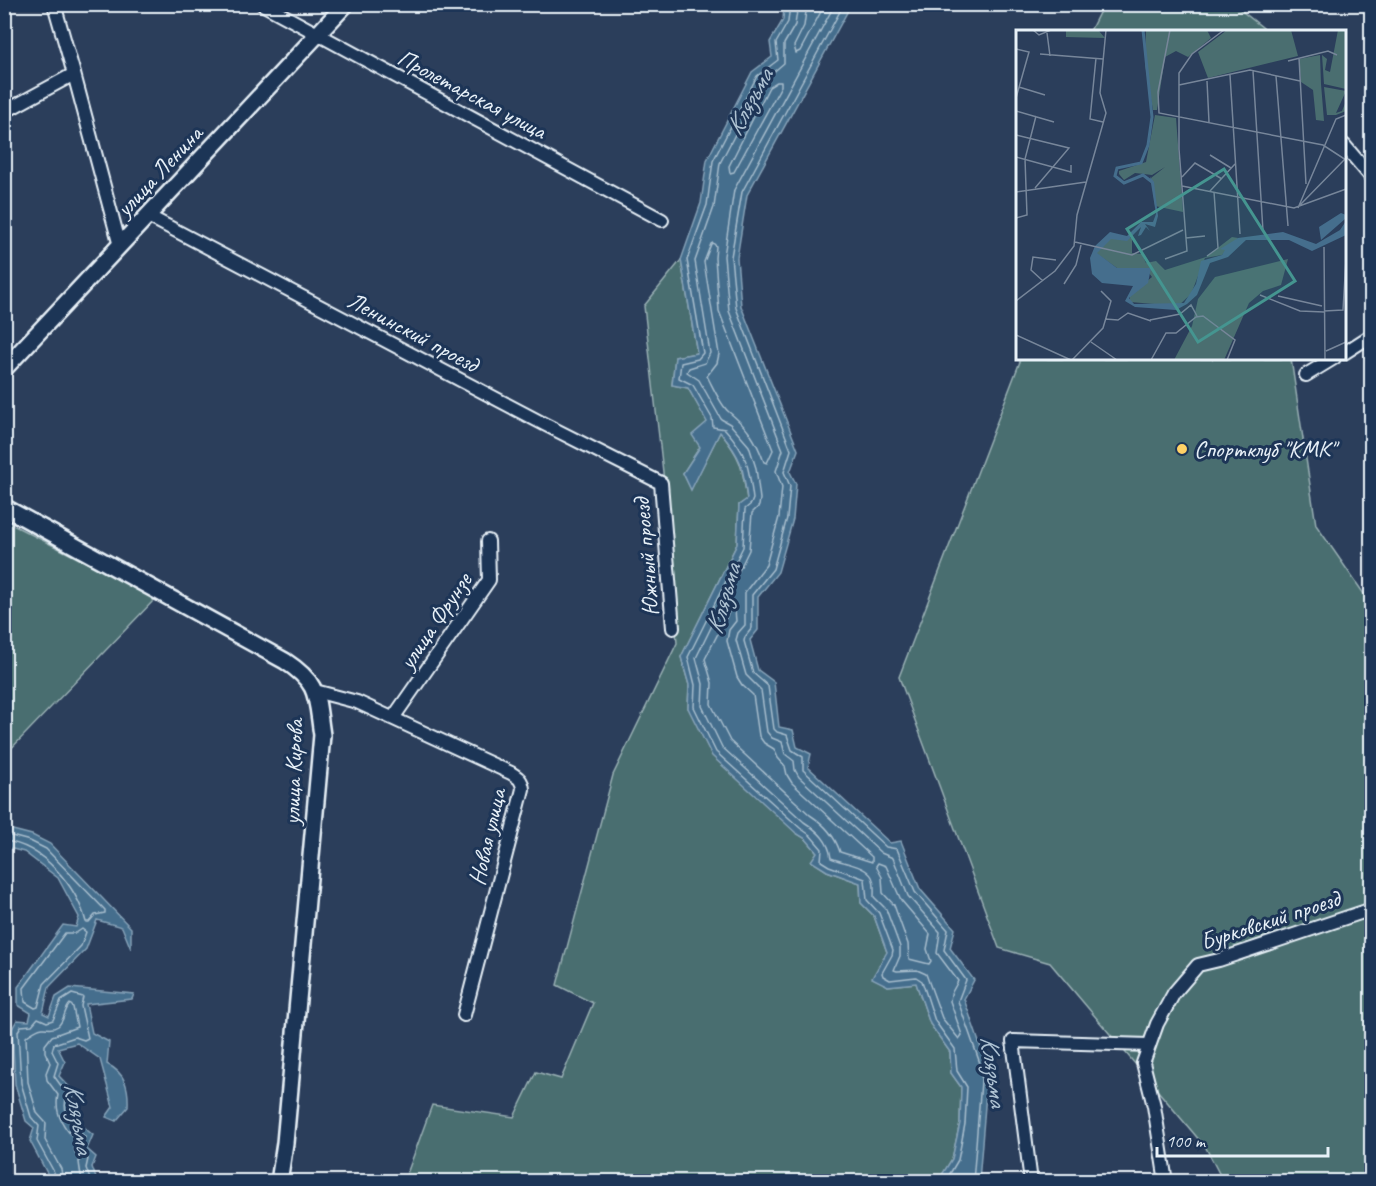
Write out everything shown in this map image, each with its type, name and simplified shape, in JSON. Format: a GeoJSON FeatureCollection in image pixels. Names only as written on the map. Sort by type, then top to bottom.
{"type":"FeatureCollection","features":[{"type":"Feature","properties":{"kind":"street"},"geometry":{"type":"LineString","coordinates":[[54,4],[120,246]]}},
{"type":"Feature","properties":{"kind":"street","name":"Пролетарская улица"},"geometry":{"type":"LineString","coordinates":[[262,4],[662,220]]}},
{"type":"Feature","properties":{"kind":"street","name":"улица Ленина"},"geometry":{"type":"LineString","coordinates":[[4,369],[346,4]]}},
{"type":"Feature","properties":{"kind":"street"},"geometry":{"type":"LineString","coordinates":[[4,112],[74,74]]}},
{"type":"Feature","properties":{"kind":"street"},"geometry":{"type":"LineString","coordinates":[[1346,147],[1371,178]]}},
{"type":"Feature","properties":{"kind":"street","name":"Ленинский проезд"},"geometry":{"type":"LineString","coordinates":[[148,216],[661,483]]}},
{"type":"Feature","properties":{"kind":"street"},"geometry":{"type":"LineString","coordinates":[[1346,351],[1371,335]]}},
{"type":"Feature","properties":{"kind":"street"},"geometry":{"type":"LineString","coordinates":[[1306,375],[1331,360]]}},
{"type":"Feature","properties":{"kind":"street","name":"Южный проезд"},"geometry":{"type":"LineString","coordinates":[[661,483],[673,628]]}},
{"type":"Feature","properties":{"kind":"street","name":"улица Кирова"},"geometry":{"type":"LineString","coordinates":[[4,507],[285,661],[304,674],[315,691],[322,735],[285,1143],[279,1182]]}},
{"type":"Feature","properties":{"kind":"street","name":"улица Фрунзе"},"geometry":{"type":"LineString","coordinates":[[393,718],[489,579],[488,541]]}},
{"type":"Feature","properties":{"kind":"street","name":"Новая улица"},"geometry":{"type":"LineString","coordinates":[[315,691],[357,702],[511,773],[522,783],[523,789],[464,1016]]}},
{"type":"Feature","properties":{"kind":"street","name":"Бурковский проезд"},"geometry":{"type":"LineString","coordinates":[[1166,1182],[1154,1106],[1143,1063],[1157,1024],[1174,993],[1198,965],[1371,909]]}},
{"type":"Feature","properties":{"kind":"street"},"geometry":{"type":"LineString","coordinates":[[1031,1182],[1013,1041],[1149,1045]]}},
{"type":"Feature","properties":{"kind":"green space"},"geometry":{"type":"Polygon","coordinates":[[[1103,5],[1234,5],[1266,30],[1090,30],[1103,5]]]}},
{"type":"Feature","properties":{"kind":"green space"},"geometry":{"type":"Polygon","coordinates":[[[681,260],[697,353],[675,357],[672,385],[688,388],[708,422],[700,447],[683,473],[691,489],[720,432],[740,463],[747,500],[739,505],[737,544],[681,657],[689,685],[688,708],[796,833],[806,839],[817,852],[812,861],[827,871],[860,883],[861,903],[874,916],[887,952],[888,986],[916,983],[930,1024],[950,1052],[951,1073],[961,1087],[960,1123],[952,1159],[938,1182],[404,1182],[432,1105],[514,1117],[536,1072],[561,1079],[593,1003],[557,985],[613,775],[677,643],[663,472],[644,306],[681,260]]]}},
{"type":"Feature","properties":{"kind":"green space"},"geometry":{"type":"Polygon","coordinates":[[[1021,360],[1291,360],[1316,525],[1371,604],[1371,1181],[1223,1181],[1206,1148],[1050,963],[999,948],[899,677],[1021,360]]]}},
{"type":"Feature","properties":{"kind":"green space"},"geometry":{"type":"Polygon","coordinates":[[[5,521],[156,598],[5,755],[5,521]]]}},
{"type":"Feature","properties":{"kind":"water","name":"Клязьма"},"geometry":{"type":"Polygon","coordinates":[[[784,5],[851,5],[747,195],[737,258],[741,306],[798,450],[790,472],[796,484],[793,519],[778,572],[758,597],[758,630],[750,640],[758,670],[774,682],[779,727],[793,730],[797,747],[811,754],[808,767],[890,843],[901,841],[920,889],[955,929],[950,948],[974,980],[964,999],[988,1068],[979,1181],[938,1181],[952,1159],[960,1123],[961,1087],[951,1073],[950,1052],[930,1024],[916,983],[888,986],[872,978],[887,952],[874,916],[861,903],[860,883],[827,871],[811,861],[817,852],[806,839],[796,833],[712,756],[688,708],[689,685],[681,657],[737,544],[739,505],[747,499],[740,463],[720,432],[691,490],[683,473],[700,447],[692,435],[707,422],[688,388],[672,385],[675,357],[697,353],[681,260],[701,203],[707,160],[752,72],[772,57],[770,42],[783,20],[784,5]]]}},
{"type":"Feature","properties":{"kind":"water"},"geometry":{"type":"Polygon","coordinates":[[[5,828],[32,835],[50,844],[131,928],[131,949],[122,927],[97,920],[86,949],[49,987],[43,1013],[49,1016],[56,997],[70,988],[134,994],[132,999],[86,1004],[92,1033],[109,1042],[107,1064],[122,1076],[127,1087],[128,1107],[116,1121],[106,1117],[113,1107],[100,1059],[77,1043],[58,1048],[65,1062],[59,1076],[75,1093],[70,1104],[77,1122],[93,1135],[87,1149],[96,1157],[92,1167],[97,1181],[50,1181],[30,1141],[34,1128],[26,1121],[15,1084],[12,1029],[17,1020],[29,1021],[31,1013],[18,1005],[18,987],[63,925],[76,927],[79,917],[58,878],[24,852],[5,847],[5,828]]]}},
{"type":"Feature","properties":{"kind":"place","name":"Спортклуб \"КМК\""},"geometry":{"type":"Point","coordinates":[1182,449]}}]}
